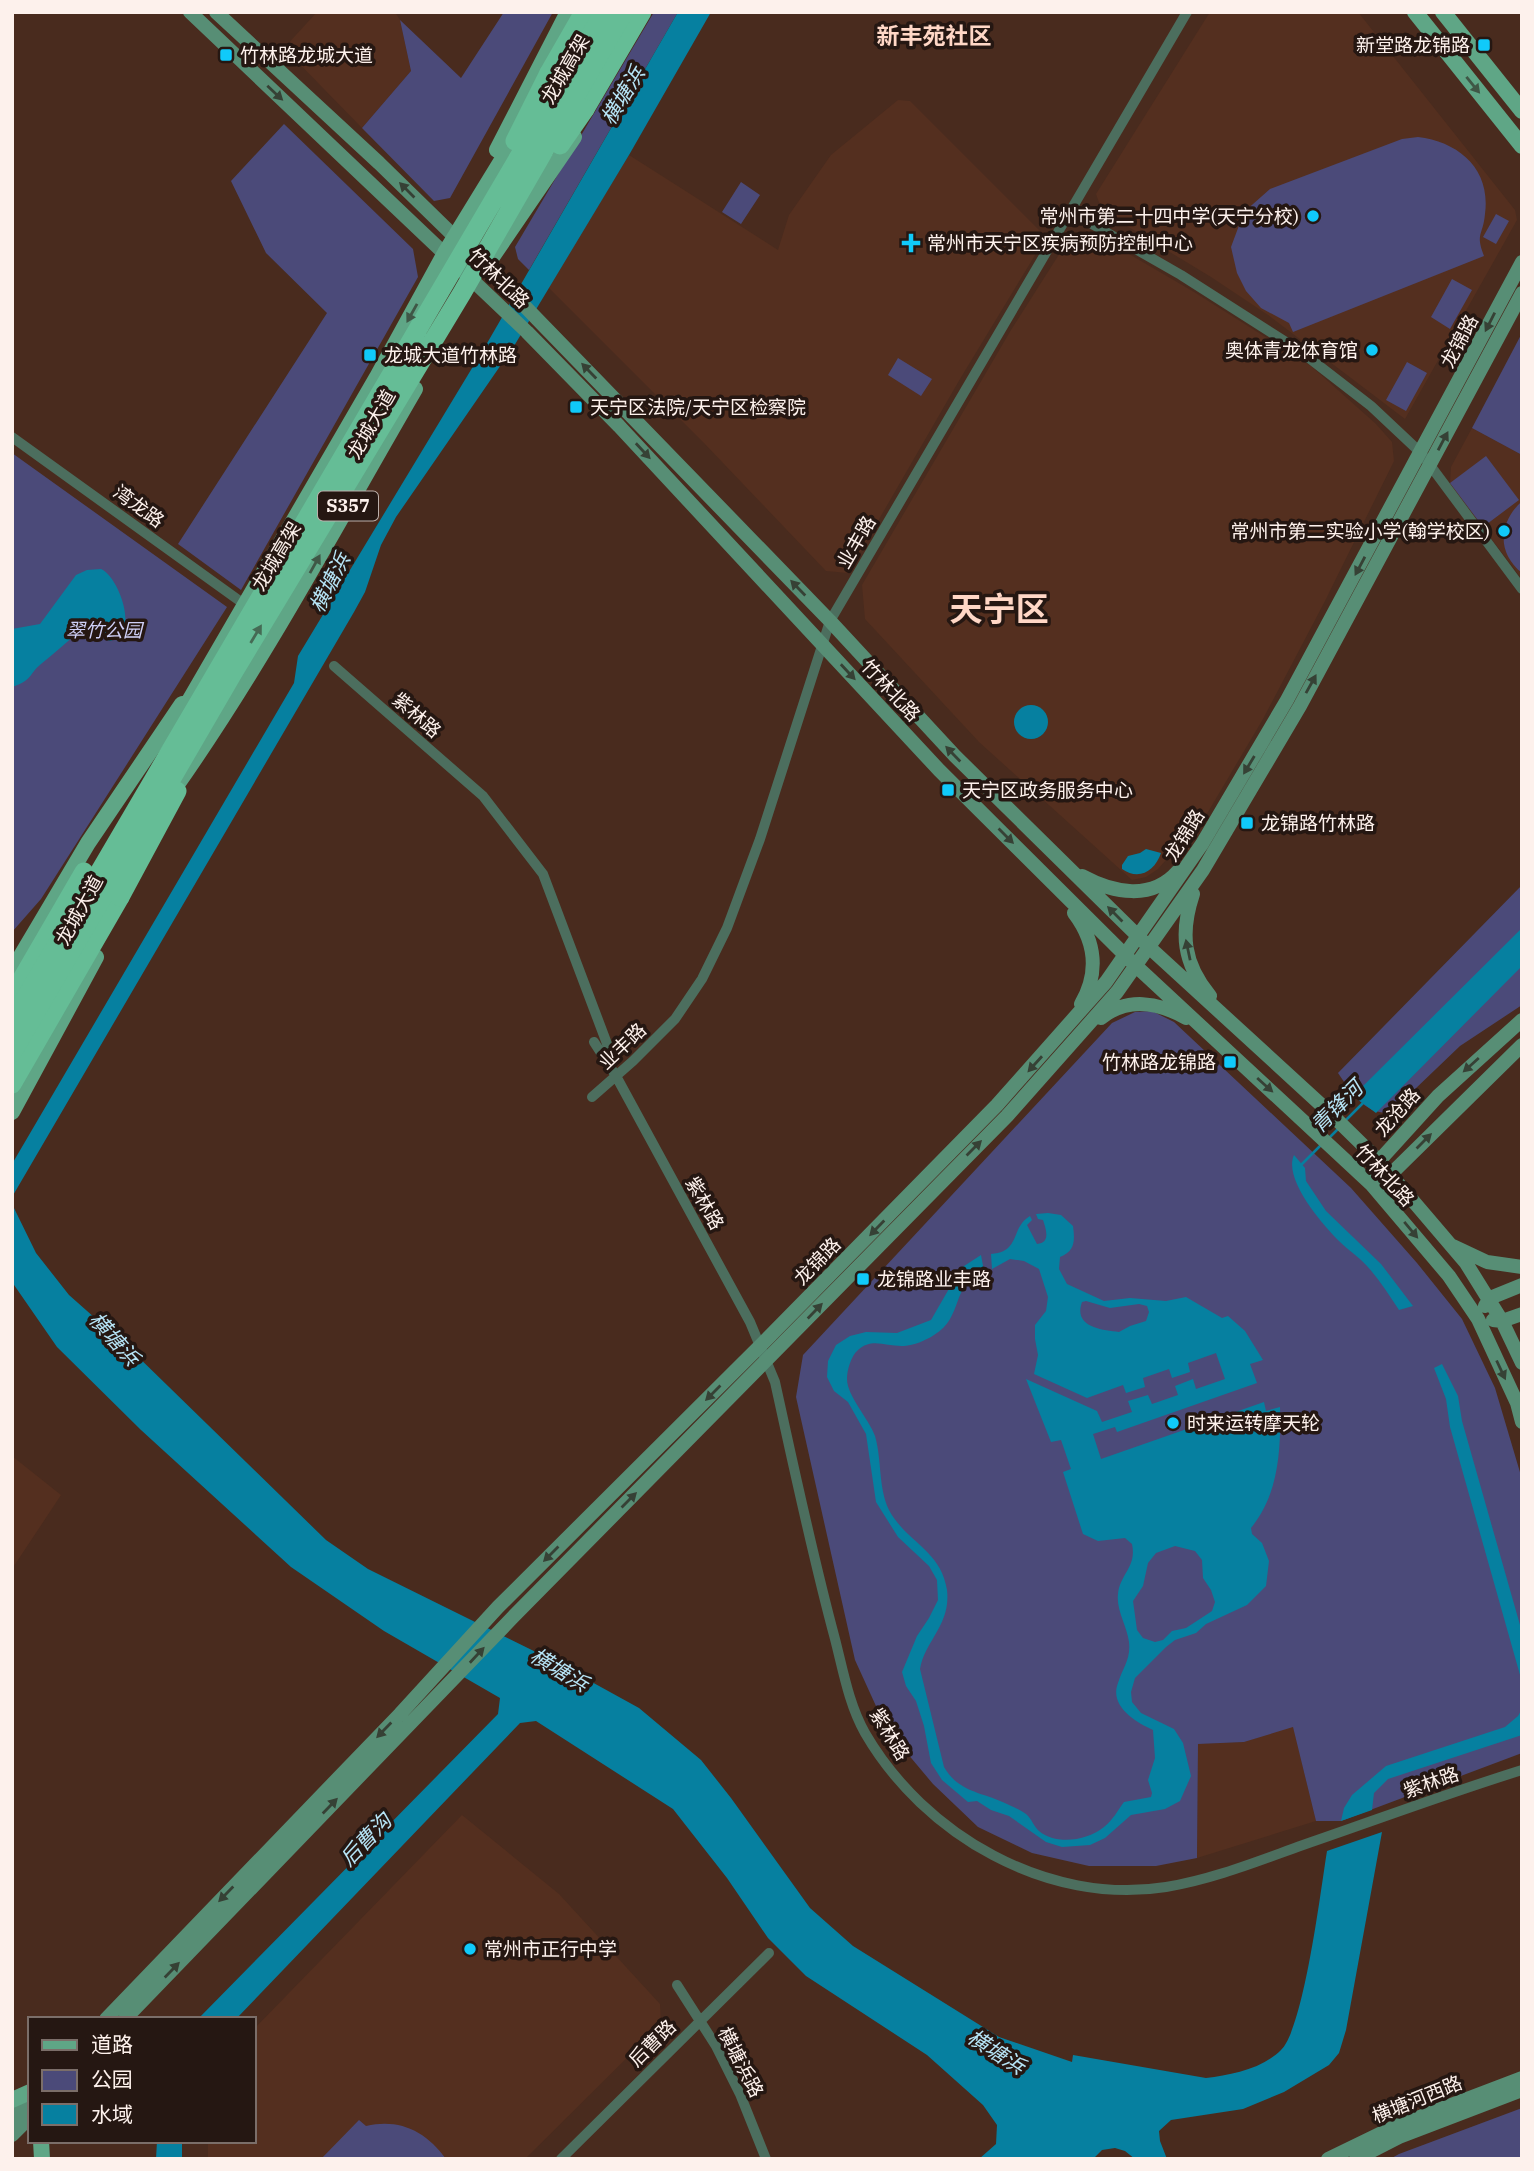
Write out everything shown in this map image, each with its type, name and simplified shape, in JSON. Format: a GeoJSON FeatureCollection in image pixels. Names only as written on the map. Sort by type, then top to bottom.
{"type":"FeatureCollection","features":[{"type":"Feature","properties":{"kind":"highway"},"geometry":{"type":"LineString","coordinates":[[487,214],[513,144],[584,12]]}},
{"type":"Feature","properties":{"kind":"highway","name":"龙城高架"},"geometry":{"type":"LineString","coordinates":[[12,1021],[604,12]]}},
{"type":"Feature","properties":{"kind":"highway","name":"龙城高架"},"geometry":{"type":"LineString","coordinates":[[12,1053],[221,666],[491,243],[624,12]]}},
{"type":"Feature","properties":{"kind":"highway"},"geometry":{"type":"LineString","coordinates":[[491,243],[586,110],[642,12]]}},
{"type":"Feature","properties":{"kind":"highway"},"geometry":{"type":"LineString","coordinates":[[12,996],[84,872],[221,666]]}},
{"type":"Feature","properties":{"kind":"highway"},"geometry":{"type":"LineString","coordinates":[[12,1084],[165,818],[221,666]]}},
{"type":"Feature","properties":{"kind":"main road","name":"竹林北路"},"geometry":{"type":"LineString","coordinates":[[190,12],[527,332],[619,426],[939,770],[1136,966],[1371,1184],[1449,1276],[1478,1319],[1517,1404],[1522,1422]]}},
{"type":"Feature","properties":{"kind":"main road","name":"竹林北路"},"geometry":{"type":"LineString","coordinates":[[216,12],[487,265],[830,621],[955,756],[1150,948],[1379,1161],[1466,1263],[1503,1321],[1522,1363]]}},
{"type":"Feature","properties":{"kind":"main road"},"geometry":{"type":"LineString","coordinates":[[454,237],[568,12]]}},
{"type":"Feature","properties":{"kind":"main road","name":"龙城大道"},"geometry":{"type":"LineString","coordinates":[[12,1009],[221,666],[244,604],[377,377],[454,237],[593,12]]}},
{"type":"Feature","properties":{"kind":"main road","name":"龙城大道"},"geometry":{"type":"LineString","coordinates":[[12,1070],[159,811],[217,728],[281,625],[634,12]]}},
{"type":"Feature","properties":{"kind":"main road"},"geometry":{"type":"LineString","coordinates":[[487,265],[592,112],[649,12]]}},
{"type":"Feature","properties":{"kind":"main road"},"geometry":{"type":"LineString","coordinates":[[1415,12],[1522,146]]}},
{"type":"Feature","properties":{"kind":"main road"},"geometry":{"type":"LineString","coordinates":[[1443,12],[1522,111]]}},
{"type":"Feature","properties":{"kind":"main road","name":"龙锦路"},"geometry":{"type":"LineString","coordinates":[[127,2017],[512,1618],[1007,1116],[1070,1035],[1202,844],[1287,700],[1522,262]]}},
{"type":"Feature","properties":{"kind":"main road","name":"龙锦路"},"geometry":{"type":"LineString","coordinates":[[108,2017],[400,1714],[498,1607],[997,1105],[1117,992],[1203,870],[1300,706],[1522,292]]}},
{"type":"Feature","properties":{"kind":"main road"},"geometry":{"type":"LineString","coordinates":[[12,971],[88,843],[221,666]]}},
{"type":"Feature","properties":{"kind":"main road"},"geometry":{"type":"LineString","coordinates":[[12,1112],[217,728]]}},
{"type":"Feature","properties":{"kind":"main road"},"geometry":{"type":"LineString","coordinates":[[1065,865],[1106,888],[1130,893],[1153,888],[1172,878],[1202,844]]}},
{"type":"Feature","properties":{"kind":"main road"},"geometry":{"type":"LineString","coordinates":[[1203,870],[1185,919],[1186,952],[1202,986],[1236,1028]]}},
{"type":"Feature","properties":{"kind":"main road"},"geometry":{"type":"LineString","coordinates":[[1050,880],[1082,923],[1092,950],[1094,973],[1070,1035]]}},
{"type":"Feature","properties":{"kind":"main road"},"geometry":{"type":"LineString","coordinates":[[1070,1035],[1110,1011],[1131,1003],[1158,1005],[1201,1026]]}},
{"type":"Feature","properties":{"kind":"main road","name":"龙沧路"},"geometry":{"type":"LineString","coordinates":[[1371,1184],[1379,1161],[1438,1096],[1522,1020]]}},
{"type":"Feature","properties":{"kind":"main road","name":"龙沧路"},"geometry":{"type":"LineString","coordinates":[[1371,1184],[1390,1175],[1522,1045]]}},
{"type":"Feature","properties":{"kind":"main road"},"geometry":{"type":"LineString","coordinates":[[1450,1244],[1487,1262],[1522,1267]]}},
{"type":"Feature","properties":{"kind":"main road"},"geometry":{"type":"LineString","coordinates":[[1522,1284],[1490,1298],[1478,1319],[1503,1321],[1522,1314]]}},
{"type":"Feature","properties":{"kind":"main road","name":"横塘河西路"},"geometry":{"type":"LineString","coordinates":[[1328,2159],[1396,2126],[1522,2078]]}},
{"type":"Feature","properties":{"kind":"main road","name":"横塘河西路"},"geometry":{"type":"LineString","coordinates":[[1356,2159],[1399,2137],[1522,2090]]}},
{"type":"Feature","properties":{"kind":"main road"},"geometry":{"type":"LineString","coordinates":[[12,2100],[28,2093]]}},
{"type":"Feature","properties":{"kind":"main road"},"geometry":{"type":"LineString","coordinates":[[12,2116],[28,2100]]}},
{"type":"Feature","properties":{"kind":"main road"},"geometry":{"type":"LineString","coordinates":[[12,2135],[28,2119]]}},
{"type":"Feature","properties":{"kind":"street","name":"业丰路"},"geometry":{"type":"LineString","coordinates":[[592,1097],[675,1019],[702,979],[717,949],[760,839],[830,621],[1187,12]]}},
{"type":"Feature","properties":{"kind":"street"},"geometry":{"type":"LineString","coordinates":[[1071,212],[1181,275],[1300,351],[1371,406],[1421,453],[1522,589]]}},
{"type":"Feature","properties":{"kind":"street","name":"湾龙路"},"geometry":{"type":"LineString","coordinates":[[12,437],[244,604]]}},
{"type":"Feature","properties":{"kind":"street","name":"紫林路"},"geometry":{"type":"LineString","coordinates":[[334,666],[483,796],[543,874],[609,1049]]}},
{"type":"Feature","properties":{"kind":"street","name":"紫林路"},"geometry":{"type":"LineString","coordinates":[[594,1042],[616,1076],[768,1360],[775,1381],[820,1588],[848,1689],[864,1732],[897,1778],[941,1820],[977,1848],[1022,1868],[1086,1888],[1121,1890],[1164,1887],[1229,1873],[1522,1770]]}},
{"type":"Feature","properties":{"kind":"street","name":"后曹路"},"geometry":{"type":"LineString","coordinates":[[561,2159],[769,1953]]}},
{"type":"Feature","properties":{"kind":"street","name":"横塘浜路"},"geometry":{"type":"LineString","coordinates":[[677,1985],[716,2046],[740,2094],[766,2159]]}},
{"type":"Feature","properties":{"kind":"shaded area"},"geometry":{"type":"Polygon","coordinates":[[[317,12],[395,12],[400,20],[411,71],[362,128],[284,48],[317,12]]]}},
{"type":"Feature","properties":{"kind":"shaded area","name":"常州市第二十四中学(天宁分校)"},"geometry":{"type":"Polygon","coordinates":[[[1210,12],[1358,12],[1515,210],[1517,220],[1405,419],[1268,315],[1102,211],[1096,194],[1210,12]]]}},
{"type":"Feature","properties":{"kind":"shaded area"},"geometry":{"type":"Polygon","coordinates":[[[898,100],[910,101],[1046,237],[848,573],[826,571],[704,443],[548,287],[629,155],[778,250],[789,215],[831,155],[898,100]]]}},
{"type":"Feature","properties":{"kind":"shaded area"},"geometry":{"type":"Polygon","coordinates":[[[1088,230],[1194,292],[1311,366],[1376,424],[1392,442],[1394,461],[1263,719],[1208,812],[1158,869],[1146,877],[1132,880],[979,742],[865,619],[862,585],[1011,330],[1072,234],[1088,230]]]}},
{"type":"Feature","properties":{"kind":"shaded area","name":"常州市第二实验小学(翰学校区)"},"geometry":{"type":"Polygon","coordinates":[[[1472,428],[1522,455],[1522,579],[1450,484],[1451,467],[1472,428]]]}},
{"type":"Feature","properties":{"kind":"shaded area"},"geometry":{"type":"Polygon","coordinates":[[[12,1456],[61,1495],[12,1569],[12,1456]]]}},
{"type":"Feature","properties":{"kind":"shaded area"},"geometry":{"type":"Polygon","coordinates":[[[1293,1726],[1316,1821],[1197,1858],[1198,1744],[1244,1742],[1293,1726]]]}},
{"type":"Feature","properties":{"kind":"shaded area","name":"常州市正行中学"},"geometry":{"type":"Polygon","coordinates":[[[462,1815],[559,1894],[660,2004],[661,2024],[525,2159],[208,2159],[208,2143],[256,2143],[256,2027],[462,1815]]]}},
{"type":"Feature","properties":{"kind":"green space"},"geometry":{"type":"Polygon","coordinates":[[[504,12],[553,12],[450,198],[434,201],[362,128],[411,71],[400,20],[461,78],[504,12]]]}},
{"type":"Feature","properties":{"kind":"green space"},"geometry":{"type":"Polygon","coordinates":[[[654,12],[678,12],[529,270],[518,259],[515,247],[654,12]]]}},
{"type":"Feature","properties":{"kind":"green space"},"geometry":{"type":"Polygon","coordinates":[[[284,124],[413,249],[418,277],[241,590],[178,544],[327,313],[266,253],[231,181],[284,124]]]}},
{"type":"Feature","properties":{"kind":"green space"},"geometry":{"type":"Polygon","coordinates":[[[1418,137],[1447,145],[1469,160],[1477,171],[1486,198],[1480,238],[1484,256],[1293,332],[1289,323],[1261,308],[1246,291],[1237,273],[1231,247],[1244,212],[1270,189],[1402,139],[1418,137]]]}},
{"type":"Feature","properties":{"kind":"green space"},"geometry":{"type":"Polygon","coordinates":[[[741,182],[760,195],[741,224],[722,212],[741,182]]]}},
{"type":"Feature","properties":{"kind":"green space"},"geometry":{"type":"Polygon","coordinates":[[[1496,214],[1509,221],[1496,244],[1483,237],[1496,214]]]}},
{"type":"Feature","properties":{"kind":"green space"},"geometry":{"type":"Polygon","coordinates":[[[1452,279],[1472,290],[1450,329],[1431,317],[1452,279]]]}},
{"type":"Feature","properties":{"kind":"green space"},"geometry":{"type":"Polygon","coordinates":[[[1522,333],[1522,455],[1472,428],[1522,333]]]}},
{"type":"Feature","properties":{"kind":"green space"},"geometry":{"type":"Polygon","coordinates":[[[898,358],[932,379],[921,396],[888,375],[898,358]]]}},
{"type":"Feature","properties":{"kind":"green space"},"geometry":{"type":"Polygon","coordinates":[[[1407,362],[1427,373],[1406,411],[1386,400],[1407,362]]]}},
{"type":"Feature","properties":{"kind":"green space","name":"翠竹公园"},"geometry":{"type":"Polygon","coordinates":[[[12,453],[227,607],[41,899],[12,932],[12,453]]]}},
{"type":"Feature","properties":{"kind":"green space"},"geometry":{"type":"Polygon","coordinates":[[[1486,456],[1519,500],[1483,527],[1450,483],[1486,456]]]}},
{"type":"Feature","properties":{"kind":"green space"},"geometry":{"type":"Polygon","coordinates":[[[1522,501],[1522,573],[1508,556],[1504,537],[1509,518],[1522,501]]]}},
{"type":"Feature","properties":{"kind":"green space"},"geometry":{"type":"Polygon","coordinates":[[[1522,885],[1522,1005],[1460,1046],[1390,1113],[1366,1106],[1353,1094],[1338,1073],[1522,885]]]}},
{"type":"Feature","properties":{"kind":"green space"},"geometry":{"type":"Polygon","coordinates":[[[1152,1011],[1174,1022],[1351,1188],[1462,1319],[1495,1388],[1522,1479],[1522,1753],[1341,1821],[1316,1821],[1293,1727],[1244,1742],[1198,1744],[1197,1858],[1156,1866],[1089,1866],[1032,1853],[978,1827],[933,1784],[886,1728],[855,1660],[796,1397],[803,1355],[1112,1023],[1135,1012],[1152,1011]]]}},
{"type":"Feature","properties":{"kind":"green space"},"geometry":{"type":"Polygon","coordinates":[[[1522,2108],[1522,2159],[1390,2159],[1399,2154],[1522,2108]]]}},
{"type":"Feature","properties":{"kind":"green space"},"geometry":{"type":"Polygon","coordinates":[[[359,2120],[366,2126],[390,2124],[411,2129],[430,2141],[446,2159],[321,2159],[359,2120]]]}},
{"type":"Feature","properties":{"kind":"water"},"geometry":{"type":"Polygon","coordinates":[[[678,12],[711,12],[514,346],[396,517],[381,545],[365,592],[354,612],[12,1197],[12,1164],[294,683],[298,656],[486,345],[678,12]]]}},
{"type":"Feature","properties":{"kind":"water"},"geometry":{"type":"Polygon","coordinates":[[[101,569],[116,585],[122,601],[125,617],[122,632],[111,641],[107,640],[102,620],[98,620],[41,664],[27,680],[12,687],[12,629],[40,624],[76,575],[87,570],[101,569]]]}},
{"type":"Feature","properties":{"kind":"water"},"geometry":{"type":"Polygon","coordinates":[[[1031,705],[1043,710],[1048,722],[1043,734],[1031,739],[1019,734],[1014,722],[1019,710],[1031,705]]]}},
{"type":"Feature","properties":{"kind":"water"},"geometry":{"type":"Polygon","coordinates":[[[1146,849],[1161,853],[1151,869],[1134,874],[1122,869],[1128,856],[1146,849]]]}},
{"type":"Feature","properties":{"kind":"water"},"geometry":{"type":"Polygon","coordinates":[[[1522,928],[1522,966],[1376,1113],[1353,1096],[1522,928]]]}},
{"type":"Feature","properties":{"kind":"water"},"geometry":{"type":"Polygon","coordinates":[[[1294,1155],[1305,1168],[1306,1181],[1326,1211],[1381,1264],[1413,1306],[1399,1310],[1371,1271],[1314,1213],[1294,1176],[1294,1155]]]}},
{"type":"Feature","properties":{"kind":"water","name":"横塘浜"},"geometry":{"type":"Polygon","coordinates":[[[12,1204],[36,1253],[69,1295],[130,1349],[326,1540],[368,1569],[550,1659],[639,1708],[701,1760],[810,1908],[853,1946],[999,2037],[1072,2062],[1073,2055],[1206,2078],[1236,2073],[1265,2062],[1281,2050],[1297,2015],[1310,1956],[1327,1851],[1382,1832],[1346,2030],[1339,2053],[1329,2065],[1284,2092],[1243,2109],[1171,2120],[1159,2131],[1167,2159],[1135,2159],[1125,2151],[1115,2148],[1102,2150],[1093,2159],[979,2159],[996,2144],[997,2125],[983,2105],[927,2055],[806,1976],[768,1938],[727,1878],[673,1809],[536,1721],[520,1723],[238,2017],[200,2017],[498,1714],[500,1698],[384,1631],[291,1567],[141,1430],[57,1347],[12,1282],[12,1204]]]}},
{"type":"Feature","properties":{"kind":"water"},"geometry":{"type":"Polygon","coordinates":[[[1036,1214],[1061,1215],[1073,1226],[1073,1245],[1069,1252],[1060,1257],[1059,1269],[1067,1284],[1104,1301],[1130,1298],[1166,1301],[1186,1297],[1222,1318],[1228,1316],[1245,1331],[1263,1360],[1250,1364],[1257,1383],[1117,1432],[1115,1427],[1093,1434],[1101,1459],[1264,1402],[1266,1411],[1280,1407],[1279,1455],[1273,1486],[1251,1528],[1252,1534],[1262,1543],[1269,1561],[1266,1586],[1247,1605],[1166,1647],[1135,1678],[1131,1692],[1132,1702],[1141,1713],[1174,1729],[1183,1743],[1191,1776],[1180,1801],[1165,1809],[1131,1815],[1105,1838],[1090,1845],[1062,1847],[1046,1842],[1009,1816],[991,1810],[977,1801],[968,1802],[942,1780],[931,1763],[924,1726],[902,1672],[917,1636],[938,1600],[937,1580],[929,1566],[898,1537],[876,1502],[866,1434],[848,1402],[834,1391],[827,1377],[828,1361],[836,1345],[850,1336],[866,1332],[897,1333],[931,1320],[961,1268],[981,1255],[984,1271],[966,1283],[950,1319],[943,1328],[912,1345],[874,1343],[863,1346],[853,1356],[847,1375],[851,1393],[875,1436],[883,1492],[889,1510],[904,1530],[938,1565],[947,1590],[942,1623],[927,1649],[920,1669],[944,1767],[950,1776],[964,1787],[1022,1811],[1039,1831],[1054,1839],[1072,1840],[1097,1832],[1113,1818],[1124,1802],[1151,1797],[1148,1780],[1155,1758],[1153,1730],[1125,1712],[1117,1699],[1116,1691],[1129,1648],[1118,1594],[1132,1559],[1132,1544],[1125,1538],[1098,1541],[1083,1534],[1063,1472],[1071,1469],[1061,1440],[1051,1442],[1026,1379],[1097,1411],[1102,1422],[1132,1412],[1128,1401],[1148,1395],[1152,1404],[1178,1395],[1175,1386],[1193,1379],[1196,1389],[1225,1379],[1216,1353],[1188,1363],[1190,1372],[1172,1378],[1169,1369],[1143,1378],[1145,1387],[1126,1393],[1123,1385],[1087,1398],[1034,1374],[1038,1355],[1035,1325],[1046,1311],[1048,1297],[1039,1269],[1024,1261],[1010,1259],[992,1269],[991,1254],[1007,1249],[1030,1216],[1032,1220],[1027,1225],[1037,1244],[1044,1241],[1046,1235],[1043,1220],[1038,1219],[1036,1214]],[[1082,1302],[1081,1317],[1090,1326],[1104,1330],[1119,1332],[1146,1321],[1149,1312],[1147,1306],[1139,1304],[1110,1308],[1082,1302]],[[1175,1546],[1156,1553],[1148,1563],[1143,1586],[1133,1601],[1137,1630],[1143,1638],[1155,1642],[1163,1640],[1172,1631],[1186,1628],[1212,1611],[1215,1602],[1203,1578],[1202,1560],[1195,1551],[1175,1546]]]}},
{"type":"Feature","properties":{"kind":"water"},"geometry":{"type":"Polygon","coordinates":[[[1442,1364],[1458,1396],[1462,1421],[1522,1632],[1522,1682],[1450,1427],[1446,1399],[1434,1368],[1442,1364]]]}},
{"type":"Feature","properties":{"kind":"water"},"geometry":{"type":"Polygon","coordinates":[[[1522,1709],[1522,1735],[1388,1779],[1374,1793],[1372,1810],[1341,1821],[1344,1808],[1352,1795],[1386,1766],[1505,1727],[1522,1709]]]}},
{"type":"Feature","properties":{"kind":"water"},"geometry":{"type":"Polygon","coordinates":[[[157,2143],[182,2143],[182,2159],[156,2159],[157,2143]]]}},
{"type":"Feature","properties":{"kind":"waterway","name":"青锋河"},"geometry":{"type":"LineString","coordinates":[[1346,1120],[1363,1103]]}},
{"type":"Feature","properties":{"kind":"waterway","name":"青锋河"},"geometry":{"type":"LineString","coordinates":[[1329,1138],[1339,1128]]}},
{"type":"Feature","properties":{"kind":"waterway","name":"青锋河"},"geometry":{"type":"LineString","coordinates":[[1301,1165],[1321,1145]]}},
{"type":"Feature","properties":{"kind":"place","name":"新堂路龙锦路"},"geometry":{"type":"Point","coordinates":[1484,45]}},
{"type":"Feature","properties":{"kind":"place","name":"竹林路龙城大道"},"geometry":{"type":"Point","coordinates":[226,55]}},
{"type":"Feature","properties":{"kind":"place","name":"常州市第二十四中学(天宁分校)"},"geometry":{"type":"Point","coordinates":[1313,216]}},
{"type":"Feature","properties":{"kind":"place","name":"常州市天宁区疾病预防控制中心"},"geometry":{"type":"Point","coordinates":[911,243]}},
{"type":"Feature","properties":{"kind":"place","name":"奥体青龙体育馆"},"geometry":{"type":"Point","coordinates":[1372,350]}},
{"type":"Feature","properties":{"kind":"place","name":"龙城大道竹林路"},"geometry":{"type":"Point","coordinates":[370,355]}},
{"type":"Feature","properties":{"kind":"place","name":"天宁区法院/天宁区检察院"},"geometry":{"type":"Point","coordinates":[576,407]}},
{"type":"Feature","properties":{"kind":"place","name":"常州市第二实验小学(翰学校区)"},"geometry":{"type":"Point","coordinates":[1504,531]}},
{"type":"Feature","properties":{"kind":"place","name":"天宁区政务服务中心"},"geometry":{"type":"Point","coordinates":[948,790]}},
{"type":"Feature","properties":{"kind":"place","name":"龙锦路竹林路"},"geometry":{"type":"Point","coordinates":[1247,823]}},
{"type":"Feature","properties":{"kind":"place","name":"竹林路龙锦路"},"geometry":{"type":"Point","coordinates":[1230,1062]}},
{"type":"Feature","properties":{"kind":"place","name":"龙锦路业丰路"},"geometry":{"type":"Point","coordinates":[863,1279]}},
{"type":"Feature","properties":{"kind":"place","name":"时来运转摩天轮"},"geometry":{"type":"Point","coordinates":[1173,1423]}},
{"type":"Feature","properties":{"kind":"place","name":"常州市正行中学"},"geometry":{"type":"Point","coordinates":[470,1949]}},
{"type":"Feature","properties":{"kind":"district","name":"新丰苑社区"},"geometry":{"type":"Point","coordinates":[934,36]}},
{"type":"Feature","properties":{"kind":"district","name":"天宁区"},"geometry":{"type":"Point","coordinates":[999,609]}},
{"type":"Feature","properties":{"kind":"water label","name":"后曹沟"},"geometry":{"type":"Point","coordinates":[366,1840]}}]}
